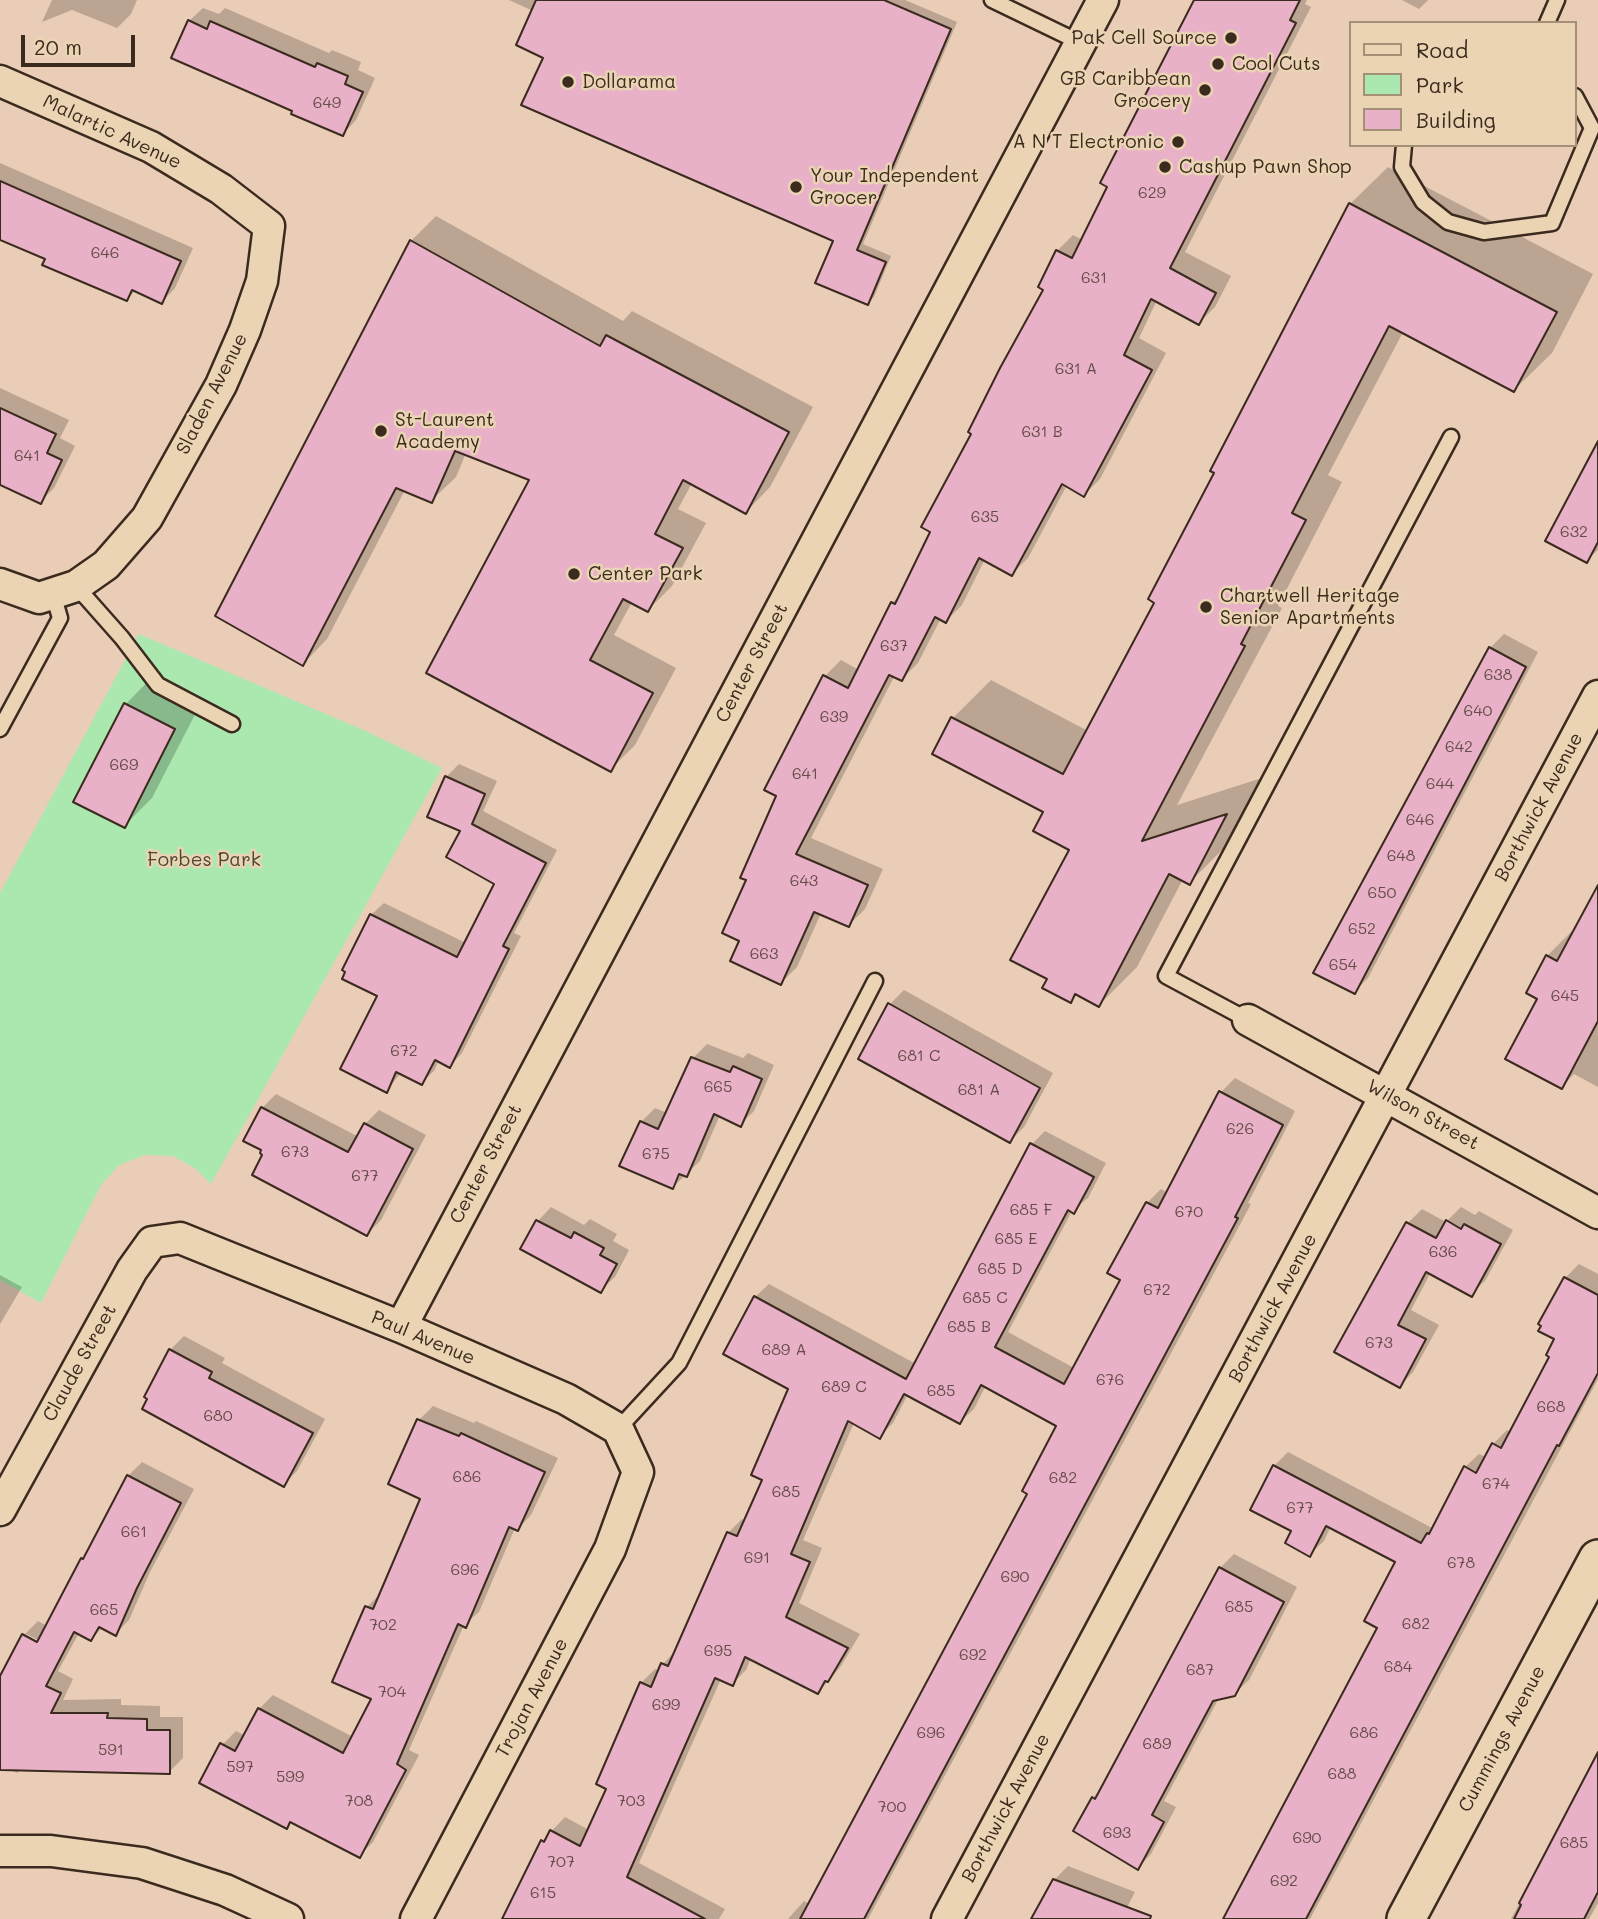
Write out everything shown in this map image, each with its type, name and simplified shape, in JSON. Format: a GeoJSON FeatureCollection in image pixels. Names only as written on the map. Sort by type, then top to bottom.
{"type":"FeatureCollection","features":[{"type":"Feature","properties":{"kind":"street","name":"Center Street"},"geometry":{"type":"LineString","coordinates":[[401,1327],[1103,0]]}},
{"type":"Feature","properties":{"kind":"street","name":"Malartic Avenue"},"geometry":{"type":"LineString","coordinates":[[0,80],[151,147],[221,189]]}},
{"type":"Feature","properties":{"kind":"street","name":"Sladen Avenue"},"geometry":{"type":"LineString","coordinates":[[64,590],[106,565],[147,519],[221,385],[245,330],[262,281],[269,226],[221,189]]}},
{"type":"Feature","properties":{"kind":"street"},"geometry":{"type":"LineString","coordinates":[[0,584],[39,598],[64,590]]}},
{"type":"Feature","properties":{"kind":"street","name":"Borthwick Avenue"},"geometry":{"type":"LineString","coordinates":[[947,1919],[1598,696]]}},
{"type":"Feature","properties":{"kind":"street","name":"Wilson Street"},"geometry":{"type":"LineString","coordinates":[[1248,1020],[1598,1213]]}},
{"type":"Feature","properties":{"kind":"street","name":"Paul Avenue"},"geometry":{"type":"LineString","coordinates":[[180,1238],[401,1327],[566,1399],[618,1429]]}},
{"type":"Feature","properties":{"kind":"street","name":"Claude Street"},"geometry":{"type":"LineString","coordinates":[[0,1510],[132,1270],[152,1242],[180,1238]]}},
{"type":"Feature","properties":{"kind":"street","name":"Trojan Avenue"},"geometry":{"type":"LineString","coordinates":[[416,1919],[610,1549],[638,1472],[618,1429]]}},
{"type":"Feature","properties":{"kind":"street","name":"Cummings Avenue"},"geometry":{"type":"LineString","coordinates":[[1406,1919],[1598,1559]]}},
{"type":"Feature","properties":{"kind":"street"},"geometry":{"type":"LineString","coordinates":[[0,1851],[51,1851],[142,1863],[225,1889],[288,1919]]}},
{"type":"Feature","properties":{"kind":"lane"},"geometry":{"type":"LineString","coordinates":[[992,0],[1081,43]]}},
{"type":"Feature","properties":{"kind":"lane"},"geometry":{"type":"LineString","coordinates":[[1548,21],[1558,0]]}},
{"type":"Feature","properties":{"kind":"lane"},"geometry":{"type":"LineString","coordinates":[[1404,147],[1402,167],[1423,202],[1448,222],[1483,232],[1552,223],[1592,128],[1577,100]]}},
{"type":"Feature","properties":{"kind":"lane"},"geometry":{"type":"LineString","coordinates":[[1248,1020],[1166,976],[1451,437]]}},
{"type":"Feature","properties":{"kind":"lane"},"geometry":{"type":"LineString","coordinates":[[64,590],[122,638],[158,685],[232,724]]}},
{"type":"Feature","properties":{"kind":"lane"},"geometry":{"type":"LineString","coordinates":[[0,729],[60,618],[64,590]]}},
{"type":"Feature","properties":{"kind":"lane"},"geometry":{"type":"LineString","coordinates":[[618,1429],[679,1363],[875,981]]}},
{"type":"Feature","properties":{"kind":"green space","name":"Forbes Park"},"geometry":{"type":"Polygon","coordinates":[[[139,634],[368,732],[442,768],[211,1184],[196,1169],[173,1156],[145,1155],[119,1165],[101,1185],[41,1303],[0,1280],[0,893],[139,634]]]}},
{"type":"Feature","properties":{"kind":"building","name":"Your Independent Grocer"},"geometry":{"type":"Polygon","coordinates":[[[536,0],[884,0],[951,29],[857,250],[886,262],[868,305],[815,283],[833,241],[521,105],[543,58],[516,45],[536,0]]]}},
{"type":"Feature","properties":{"kind":"building"},"geometry":{"type":"Polygon","coordinates":[[[1194,0],[1300,0],[1290,20],[1296,23],[1170,268],[1216,293],[1199,325],[1151,299],[1124,355],[1152,370],[1084,497],[1062,484],[1012,576],[979,558],[946,623],[935,617],[902,681],[889,675],[796,854],[868,885],[849,927],[814,912],[781,985],[730,961],[739,941],[722,933],[746,880],[740,878],[776,796],[764,790],[823,675],[848,688],[891,602],[895,604],[930,532],[921,527],[971,434],[968,432],[1000,368],[1043,290],[1038,287],[1056,250],[1072,258],[1107,187],[1100,183],[1194,0]]]}},
{"type":"Feature","properties":{"kind":"building"},"geometry":{"type":"Polygon","coordinates":[[[188,20],[207,29],[210,21],[315,67],[317,63],[348,76],[345,84],[363,92],[343,136],[171,58],[188,20]]]}},
{"type":"Feature","properties":{"kind":"building"},"geometry":{"type":"Polygon","coordinates":[[[0,181],[181,261],[162,304],[132,290],[127,301],[42,265],[45,259],[0,240],[0,181]]]}},
{"type":"Feature","properties":{"kind":"building","name":"Chartwell Heritage Senior Apartments"},"geometry":{"type":"Polygon","coordinates":[[[1349,203],[1557,312],[1514,392],[1389,326],[1292,513],[1306,520],[1241,644],[1245,646],[1142,841],[1227,814],[1190,885],[1169,874],[1099,1007],[1075,994],[1071,1003],[1042,988],[1047,979],[1010,960],[1069,850],[1033,831],[1043,812],[932,754],[951,717],[1063,774],[1154,603],[1148,599],[1214,473],[1210,471],[1349,203]]]}},
{"type":"Feature","properties":{"kind":"building"},"geometry":{"type":"Polygon","coordinates":[[[410,240],[600,346],[606,335],[789,432],[746,514],[683,480],[655,534],[683,548],[648,612],[623,599],[590,660],[653,693],[611,772],[426,673],[529,480],[455,451],[432,503],[396,488],[303,666],[215,616],[410,240]]]}},
{"type":"Feature","properties":{"kind":"building"},"geometry":{"type":"Polygon","coordinates":[[[0,408],[56,434],[47,453],[62,460],[41,504],[0,485],[0,408]]]}},
{"type":"Feature","properties":{"kind":"building"},"geometry":{"type":"Polygon","coordinates":[[[1598,441],[1598,542],[1587,563],[1545,541],[1598,441]]]}},
{"type":"Feature","properties":{"kind":"building"},"geometry":{"type":"Polygon","coordinates":[[[1489,647],[1526,667],[1355,994],[1313,973],[1489,647]]]}},
{"type":"Feature","properties":{"kind":"building"},"geometry":{"type":"Polygon","coordinates":[[[124,703],[175,729],[125,828],[73,802],[124,703]]]}},
{"type":"Feature","properties":{"kind":"building"},"geometry":{"type":"Polygon","coordinates":[[[445,776],[485,794],[472,824],[546,863],[503,946],[509,949],[450,1068],[435,1060],[422,1085],[396,1072],[387,1093],[340,1069],[377,996],[342,979],[345,972],[342,970],[370,914],[457,957],[494,884],[446,857],[460,831],[427,817],[445,776]]]}},
{"type":"Feature","properties":{"kind":"building"},"geometry":{"type":"Polygon","coordinates":[[[1598,885],[1598,1021],[1562,1089],[1505,1059],[1537,999],[1526,993],[1546,955],[1557,961],[1598,885]]]}},
{"type":"Feature","properties":{"kind":"building"},"geometry":{"type":"Polygon","coordinates":[[[888,1003],[1040,1088],[1010,1143],[858,1059],[888,1003]]]}},
{"type":"Feature","properties":{"kind":"building"},"geometry":{"type":"Polygon","coordinates":[[[691,1057],[730,1072],[733,1066],[762,1079],[741,1127],[714,1114],[687,1177],[679,1174],[673,1189],[619,1166],[640,1121],[658,1129],[691,1057]]]}},
{"type":"Feature","properties":{"kind":"building"},"geometry":{"type":"Polygon","coordinates":[[[1219,1091],[1283,1125],[1235,1217],[1238,1218],[864,1919],[800,1919],[1027,1494],[1022,1491],[1056,1426],[981,1385],[960,1424],[904,1394],[880,1439],[848,1421],[791,1554],[810,1562],[786,1617],[848,1648],[818,1694],[745,1657],[733,1686],[715,1678],[627,1877],[705,1919],[502,1919],[541,1840],[544,1842],[550,1830],[580,1846],[606,1789],[596,1784],[640,1682],[651,1687],[661,1663],[668,1666],[727,1532],[737,1536],[762,1480],[751,1475],[788,1389],[723,1354],[754,1296],[906,1379],[1030,1143],[1094,1177],[1074,1214],[1068,1210],[995,1347],[1064,1384],[1120,1280],[1107,1273],[1146,1202],[1158,1208],[1219,1091]]]}},
{"type":"Feature","properties":{"kind":"building"},"geometry":{"type":"Polygon","coordinates":[[[261,1107],[348,1152],[364,1123],[413,1149],[367,1236],[252,1175],[262,1155],[261,1150],[243,1141],[261,1107]]]}},
{"type":"Feature","properties":{"kind":"building"},"geometry":{"type":"Polygon","coordinates":[[[536,1220],[571,1238],[574,1232],[604,1248],[600,1255],[617,1264],[601,1293],[520,1249],[536,1220]]]}},
{"type":"Feature","properties":{"kind":"building"},"geometry":{"type":"Polygon","coordinates":[[[1446,1220],[1461,1229],[1464,1224],[1501,1244],[1472,1297],[1426,1272],[1398,1325],[1426,1339],[1400,1388],[1334,1352],[1406,1222],[1436,1238],[1446,1220]]]}},
{"type":"Feature","properties":{"kind":"building"},"geometry":{"type":"Polygon","coordinates":[[[1564,1277],[1598,1295],[1598,1373],[1559,1446],[1557,1445],[1306,1919],[1223,1919],[1377,1628],[1364,1621],[1395,1562],[1326,1526],[1310,1557],[1285,1543],[1291,1531],[1250,1510],[1273,1465],[1421,1543],[1427,1533],[1429,1534],[1464,1466],[1476,1473],[1492,1443],[1501,1448],[1549,1357],[1546,1355],[1554,1339],[1538,1331],[1541,1326],[1538,1324],[1564,1277]]]}},
{"type":"Feature","properties":{"kind":"building"},"geometry":{"type":"Polygon","coordinates":[[[169,1349],[212,1372],[209,1378],[313,1433],[284,1487],[142,1409],[147,1399],[144,1397],[169,1349]]]}},
{"type":"Feature","properties":{"kind":"building"},"geometry":{"type":"Polygon","coordinates":[[[417,1419],[459,1436],[461,1433],[545,1472],[518,1531],[509,1527],[466,1628],[458,1624],[397,1764],[406,1770],[360,1858],[290,1822],[287,1829],[199,1783],[220,1743],[235,1751],[258,1708],[343,1753],[371,1699],[332,1682],[365,1606],[373,1609],[420,1499],[388,1484],[417,1419]]]}},
{"type":"Feature","properties":{"kind":"building"},"geometry":{"type":"Polygon","coordinates":[[[127,1475],[181,1503],[137,1588],[116,1636],[99,1627],[91,1641],[74,1632],[46,1686],[61,1693],[51,1713],[108,1713],[107,1718],[147,1719],[147,1730],[170,1730],[170,1774],[0,1770],[0,1676],[22,1634],[37,1642],[127,1475]]]}},
{"type":"Feature","properties":{"kind":"building"},"geometry":{"type":"Polygon","coordinates":[[[1219,1567],[1284,1602],[1235,1696],[1213,1701],[1152,1815],[1164,1822],[1138,1870],[1073,1831],[1092,1797],[1095,1799],[1219,1567]]]}},
{"type":"Feature","properties":{"kind":"building"},"geometry":{"type":"Polygon","coordinates":[[[1598,1752],[1598,1892],[1584,1919],[1514,1919],[1521,1905],[1519,1903],[1598,1752]]]}},
{"type":"Feature","properties":{"kind":"building"},"geometry":{"type":"Polygon","coordinates":[[[1053,1879],[1151,1916],[1150,1919],[1031,1919],[1053,1879]]]}},
{"type":"Feature","properties":{"kind":"place","name":"Pak Cell Source"},"geometry":{"type":"Point","coordinates":[1231,38]}},
{"type":"Feature","properties":{"kind":"place","name":"Cool Cuts"},"geometry":{"type":"Point","coordinates":[1218,64]}},
{"type":"Feature","properties":{"kind":"place","name":"Dollarama"},"geometry":{"type":"Point","coordinates":[568,82]}},
{"type":"Feature","properties":{"kind":"place","name":"GB Caribbean Grocery"},"geometry":{"type":"Point","coordinates":[1205,90]}},
{"type":"Feature","properties":{"kind":"place","name":"A N T Electronic"},"geometry":{"type":"Point","coordinates":[1178,142]}},
{"type":"Feature","properties":{"kind":"place","name":"Cashup Pawn Shop"},"geometry":{"type":"Point","coordinates":[1165,167]}},
{"type":"Feature","properties":{"kind":"place","name":"Your Independent Grocer"},"geometry":{"type":"Point","coordinates":[796,187]}},
{"type":"Feature","properties":{"kind":"place","name":"St-Laurent Academy"},"geometry":{"type":"Point","coordinates":[381,431]}},
{"type":"Feature","properties":{"kind":"place","name":"Center Park"},"geometry":{"type":"Point","coordinates":[574,574]}},
{"type":"Feature","properties":{"kind":"place","name":"Chartwell Heritage Senior Apartments"},"geometry":{"type":"Point","coordinates":[1206,607]}}]}
